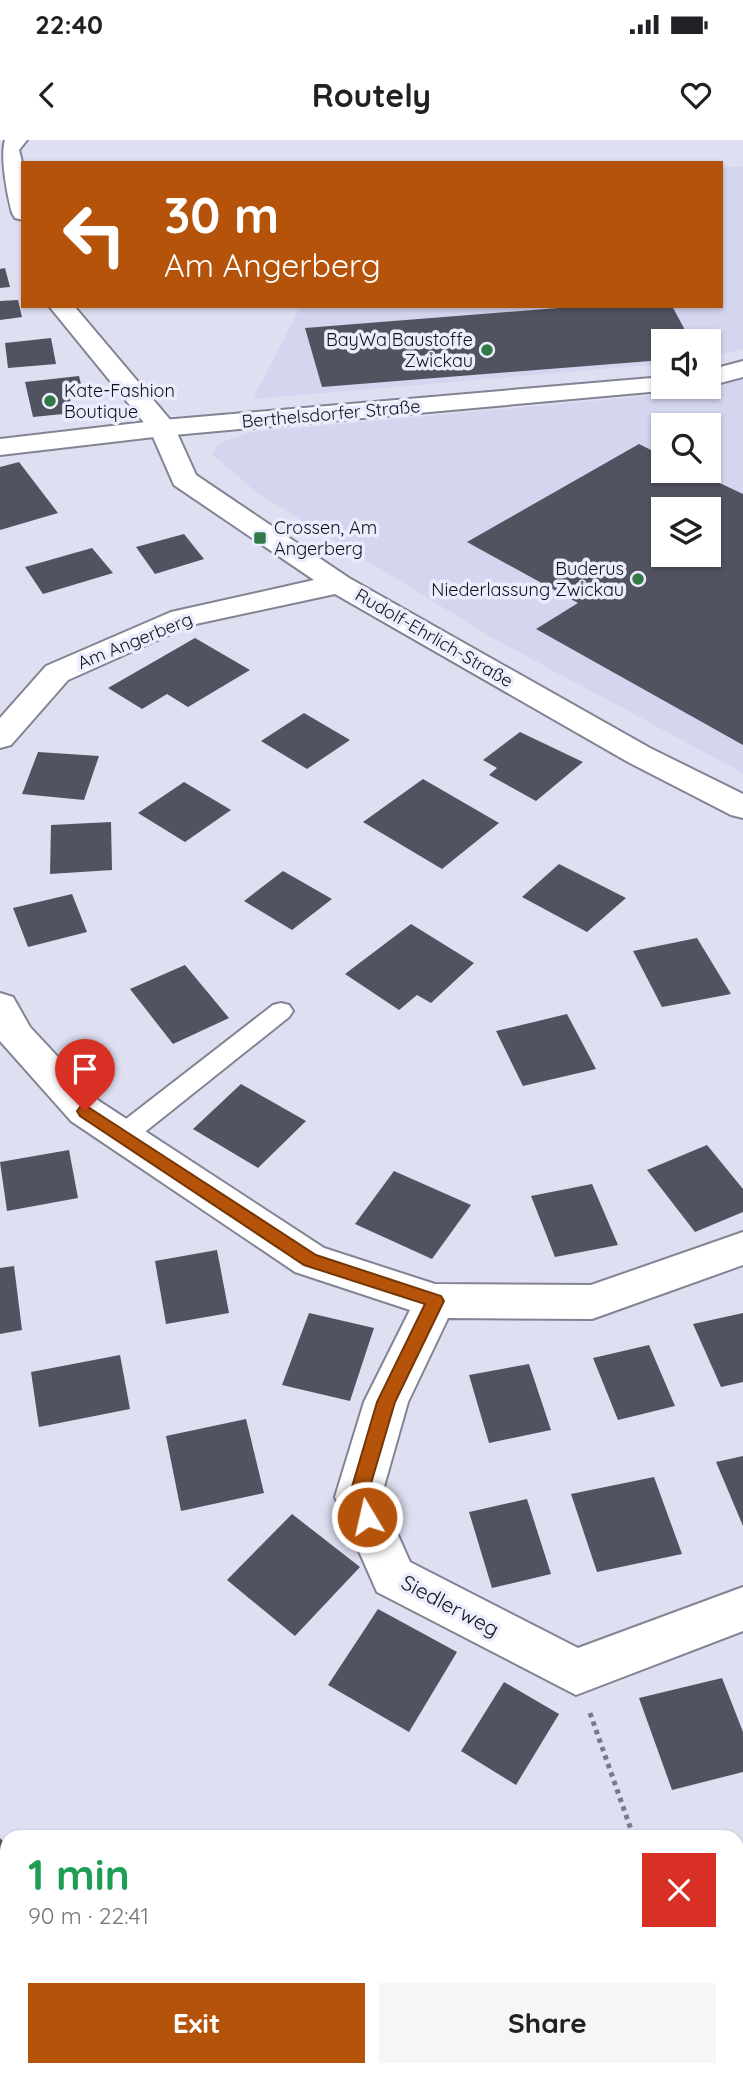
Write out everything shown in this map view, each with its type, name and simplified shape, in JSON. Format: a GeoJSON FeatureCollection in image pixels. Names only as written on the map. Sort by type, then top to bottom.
{"type":"FeatureCollection","features":[{"type":"Feature","properties":{"kind":"street"},"geometry":{"type":"LineString","coordinates":[[16,140],[8,150],[21,205]]}},
{"type":"Feature","properties":{"kind":"street","name":"Rudolf-Ehrlich-Straße"},"geometry":{"type":"LineString","coordinates":[[63,308],[163,428],[184,479],[339,584],[639,755],[743,807]]}},
{"type":"Feature","properties":{"kind":"street"},"geometry":{"type":"LineString","coordinates":[[721,375],[743,369]]}},
{"type":"Feature","properties":{"kind":"street","name":"Berthelsdorfer Straße"},"geometry":{"type":"LineString","coordinates":[[0,447],[163,428],[651,386]]}},
{"type":"Feature","properties":{"kind":"street","name":"Am Angerberg"},"geometry":{"type":"LineString","coordinates":[[0,738],[57,673],[182,618],[339,584]]}},
{"type":"Feature","properties":{"kind":"street"},"geometry":{"type":"LineString","coordinates":[[0,1006],[16,1036],[85,1111],[310,1260],[435,1301],[592,1302],[743,1248]]}},
{"type":"Feature","properties":{"kind":"street","name":"Siedlerweg"},"geometry":{"type":"LineString","coordinates":[[435,1301],[386,1402],[358,1497],[393,1577],[576,1672]]}},
{"type":"Feature","properties":{"kind":"street"},"geometry":{"type":"LineString","coordinates":[[576,1672],[743,1609]]}},
{"type":"Feature","properties":{"kind":"lane"},"geometry":{"type":"LineString","coordinates":[[122,1136],[281,1012]]}},
{"type":"Feature","properties":{"kind":"path"},"geometry":{"type":"LineString","coordinates":[[576,1672],[631,1830]]}},
{"type":"Feature","properties":{"kind":"shaded area","name":"BayWa Baustoffe Zwickau"},"geometry":{"type":"Polygon","coordinates":[[[743,166],[743,349],[721,355],[721,329],[651,329],[651,365],[253,399],[300,308],[723,308],[723,168],[743,166]]]}},
{"type":"Feature","properties":{"kind":"shaded area"},"geometry":{"type":"Polygon","coordinates":[[[743,378],[743,773],[491,637],[256,492],[212,454],[220,443],[251,432],[651,396],[651,399],[721,399],[721,383],[743,378]]]}},
{"type":"Feature","properties":{"kind":"building"},"geometry":{"type":"Polygon","coordinates":[[[5,268],[10,287],[0,288],[0,269],[5,268]]]}},
{"type":"Feature","properties":{"kind":"building"},"geometry":{"type":"Polygon","coordinates":[[[18,300],[22,317],[0,320],[0,301],[18,300]]]}},
{"type":"Feature","properties":{"kind":"building","name":"BayWa Baustoffe Zwickau"},"geometry":{"type":"Polygon","coordinates":[[[559,308],[673,308],[684,329],[651,329],[651,361],[322,387],[305,328],[559,308]]]}},
{"type":"Feature","properties":{"kind":"building"},"geometry":{"type":"Polygon","coordinates":[[[51,338],[56,364],[8,368],[5,343],[51,338]]]}},
{"type":"Feature","properties":{"kind":"building","name":"Kate-Fashion Boutique"},"geometry":{"type":"Polygon","coordinates":[[[79,376],[82,388],[68,390],[73,413],[33,417],[25,382],[79,376]]]}},
{"type":"Feature","properties":{"kind":"building","name":"Buderus Niederlassung Zwickau"},"geometry":{"type":"Polygon","coordinates":[[[639,444],[651,450],[651,483],[720,483],[743,494],[743,745],[536,629],[578,603],[467,542],[639,444]]]}},
{"type":"Feature","properties":{"kind":"building"},"geometry":{"type":"Polygon","coordinates":[[[19,462],[58,513],[0,530],[0,467],[19,462]]]}},
{"type":"Feature","properties":{"kind":"building"},"geometry":{"type":"Polygon","coordinates":[[[184,534],[204,559],[155,574],[136,547],[184,534]]]}},
{"type":"Feature","properties":{"kind":"building"},"geometry":{"type":"Polygon","coordinates":[[[92,548],[113,573],[43,594],[25,567],[92,548]]]}},
{"type":"Feature","properties":{"kind":"building"},"geometry":{"type":"Polygon","coordinates":[[[195,638],[250,670],[188,707],[167,694],[142,709],[108,688],[195,638]]]}},
{"type":"Feature","properties":{"kind":"building"},"geometry":{"type":"Polygon","coordinates":[[[304,713],[350,740],[307,769],[261,741],[304,713]]]}},
{"type":"Feature","properties":{"kind":"building"},"geometry":{"type":"Polygon","coordinates":[[[520,732],[583,762],[536,801],[489,775],[497,768],[483,760],[520,732]]]}},
{"type":"Feature","properties":{"kind":"building"},"geometry":{"type":"Polygon","coordinates":[[[38,752],[99,756],[84,800],[22,794],[38,752]]]}},
{"type":"Feature","properties":{"kind":"building"},"geometry":{"type":"Polygon","coordinates":[[[423,779],[499,823],[442,869],[363,822],[423,779]]]}},
{"type":"Feature","properties":{"kind":"building"},"geometry":{"type":"Polygon","coordinates":[[[184,782],[231,810],[185,842],[138,813],[184,782]]]}},
{"type":"Feature","properties":{"kind":"building"},"geometry":{"type":"Polygon","coordinates":[[[111,822],[112,870],[50,874],[51,825],[111,822]]]}},
{"type":"Feature","properties":{"kind":"building"},"geometry":{"type":"Polygon","coordinates":[[[559,864],[626,898],[587,932],[522,897],[559,864]]]}},
{"type":"Feature","properties":{"kind":"building"},"geometry":{"type":"Polygon","coordinates":[[[283,871],[332,899],[292,930],[244,901],[283,871]]]}},
{"type":"Feature","properties":{"kind":"building"},"geometry":{"type":"Polygon","coordinates":[[[72,894],[87,932],[28,947],[13,908],[72,894]]]}},
{"type":"Feature","properties":{"kind":"building"},"geometry":{"type":"Polygon","coordinates":[[[411,924],[474,963],[431,1003],[417,995],[399,1010],[345,974],[411,924]]]}},
{"type":"Feature","properties":{"kind":"building"},"geometry":{"type":"Polygon","coordinates":[[[697,938],[731,994],[662,1007],[633,951],[697,938]]]}},
{"type":"Feature","properties":{"kind":"building"},"geometry":{"type":"Polygon","coordinates":[[[185,965],[229,1018],[173,1044],[130,989],[185,965]]]}},
{"type":"Feature","properties":{"kind":"building"},"geometry":{"type":"Polygon","coordinates":[[[567,1014],[596,1069],[523,1086],[496,1031],[567,1014]]]}},
{"type":"Feature","properties":{"kind":"building"},"geometry":{"type":"Polygon","coordinates":[[[241,1084],[306,1121],[258,1168],[193,1129],[241,1084]]]}},
{"type":"Feature","properties":{"kind":"building"},"geometry":{"type":"Polygon","coordinates":[[[707,1145],[743,1189],[743,1212],[695,1232],[647,1170],[707,1145]]]}},
{"type":"Feature","properties":{"kind":"building"},"geometry":{"type":"Polygon","coordinates":[[[69,1150],[78,1198],[7,1211],[0,1162],[69,1150]]]}},
{"type":"Feature","properties":{"kind":"building"},"geometry":{"type":"Polygon","coordinates":[[[394,1171],[471,1205],[432,1259],[355,1224],[394,1171]]]}},
{"type":"Feature","properties":{"kind":"building"},"geometry":{"type":"Polygon","coordinates":[[[592,1184],[618,1245],[555,1257],[531,1196],[592,1184]]]}},
{"type":"Feature","properties":{"kind":"building"},"geometry":{"type":"Polygon","coordinates":[[[217,1250],[229,1313],[166,1324],[155,1261],[217,1250]]]}},
{"type":"Feature","properties":{"kind":"building"},"geometry":{"type":"Polygon","coordinates":[[[14,1266],[22,1330],[0,1334],[0,1268],[14,1266]]]}},
{"type":"Feature","properties":{"kind":"building"},"geometry":{"type":"Polygon","coordinates":[[[309,1313],[374,1328],[350,1401],[282,1385],[309,1313]]]}},
{"type":"Feature","properties":{"kind":"building"},"geometry":{"type":"Polygon","coordinates":[[[743,1313],[743,1382],[721,1387],[693,1324],[743,1313]]]}},
{"type":"Feature","properties":{"kind":"building"},"geometry":{"type":"Polygon","coordinates":[[[649,1345],[675,1406],[618,1420],[593,1358],[649,1345]]]}},
{"type":"Feature","properties":{"kind":"building"},"geometry":{"type":"Polygon","coordinates":[[[120,1355],[130,1409],[39,1427],[31,1372],[120,1355]]]}},
{"type":"Feature","properties":{"kind":"building"},"geometry":{"type":"Polygon","coordinates":[[[529,1364],[551,1430],[489,1443],[469,1375],[529,1364]]]}},
{"type":"Feature","properties":{"kind":"building"},"geometry":{"type":"Polygon","coordinates":[[[246,1419],[264,1493],[181,1511],[166,1436],[246,1419]]]}},
{"type":"Feature","properties":{"kind":"building"},"geometry":{"type":"Polygon","coordinates":[[[743,1456],[743,1526],[716,1462],[743,1456]]]}},
{"type":"Feature","properties":{"kind":"building"},"geometry":{"type":"Polygon","coordinates":[[[654,1477],[682,1554],[597,1572],[571,1494],[654,1477]]]}},
{"type":"Feature","properties":{"kind":"building"},"geometry":{"type":"Polygon","coordinates":[[[527,1499],[551,1574],[492,1588],[469,1512],[527,1499]]]}},
{"type":"Feature","properties":{"kind":"building"},"geometry":{"type":"Polygon","coordinates":[[[292,1514],[360,1567],[295,1636],[227,1580],[292,1514]]]}},
{"type":"Feature","properties":{"kind":"building"},"geometry":{"type":"Polygon","coordinates":[[[378,1609],[457,1652],[409,1732],[328,1685],[378,1609]]]}},
{"type":"Feature","properties":{"kind":"building"},"geometry":{"type":"Polygon","coordinates":[[[722,1678],[743,1732],[743,1772],[672,1790],[639,1698],[722,1678]]]}},
{"type":"Feature","properties":{"kind":"building"},"geometry":{"type":"Polygon","coordinates":[[[504,1682],[559,1714],[516,1785],[461,1751],[504,1682]]]}},
{"type":"Feature","properties":{"kind":"place","name":"BayWa Baustoffe Zwickau"},"geometry":{"type":"Point","coordinates":[487,350]}},
{"type":"Feature","properties":{"kind":"place","name":"Kate-Fashion Boutique"},"geometry":{"type":"Point","coordinates":[50,401]}},
{"type":"Feature","properties":{"kind":"place","name":"Crossen, Am Angerberg"},"geometry":{"type":"Point","coordinates":[260,538]}},
{"type":"Feature","properties":{"kind":"place","name":"Buderus Niederlassung Zwickau"},"geometry":{"type":"Point","coordinates":[638,579]}},
{"type":"Feature","properties":{"kind":"route"},"geometry":{"type":"LineString","coordinates":[[85,1111],[310,1260],[435,1301],[386,1402],[358,1497],[367,1517]]}}]}
